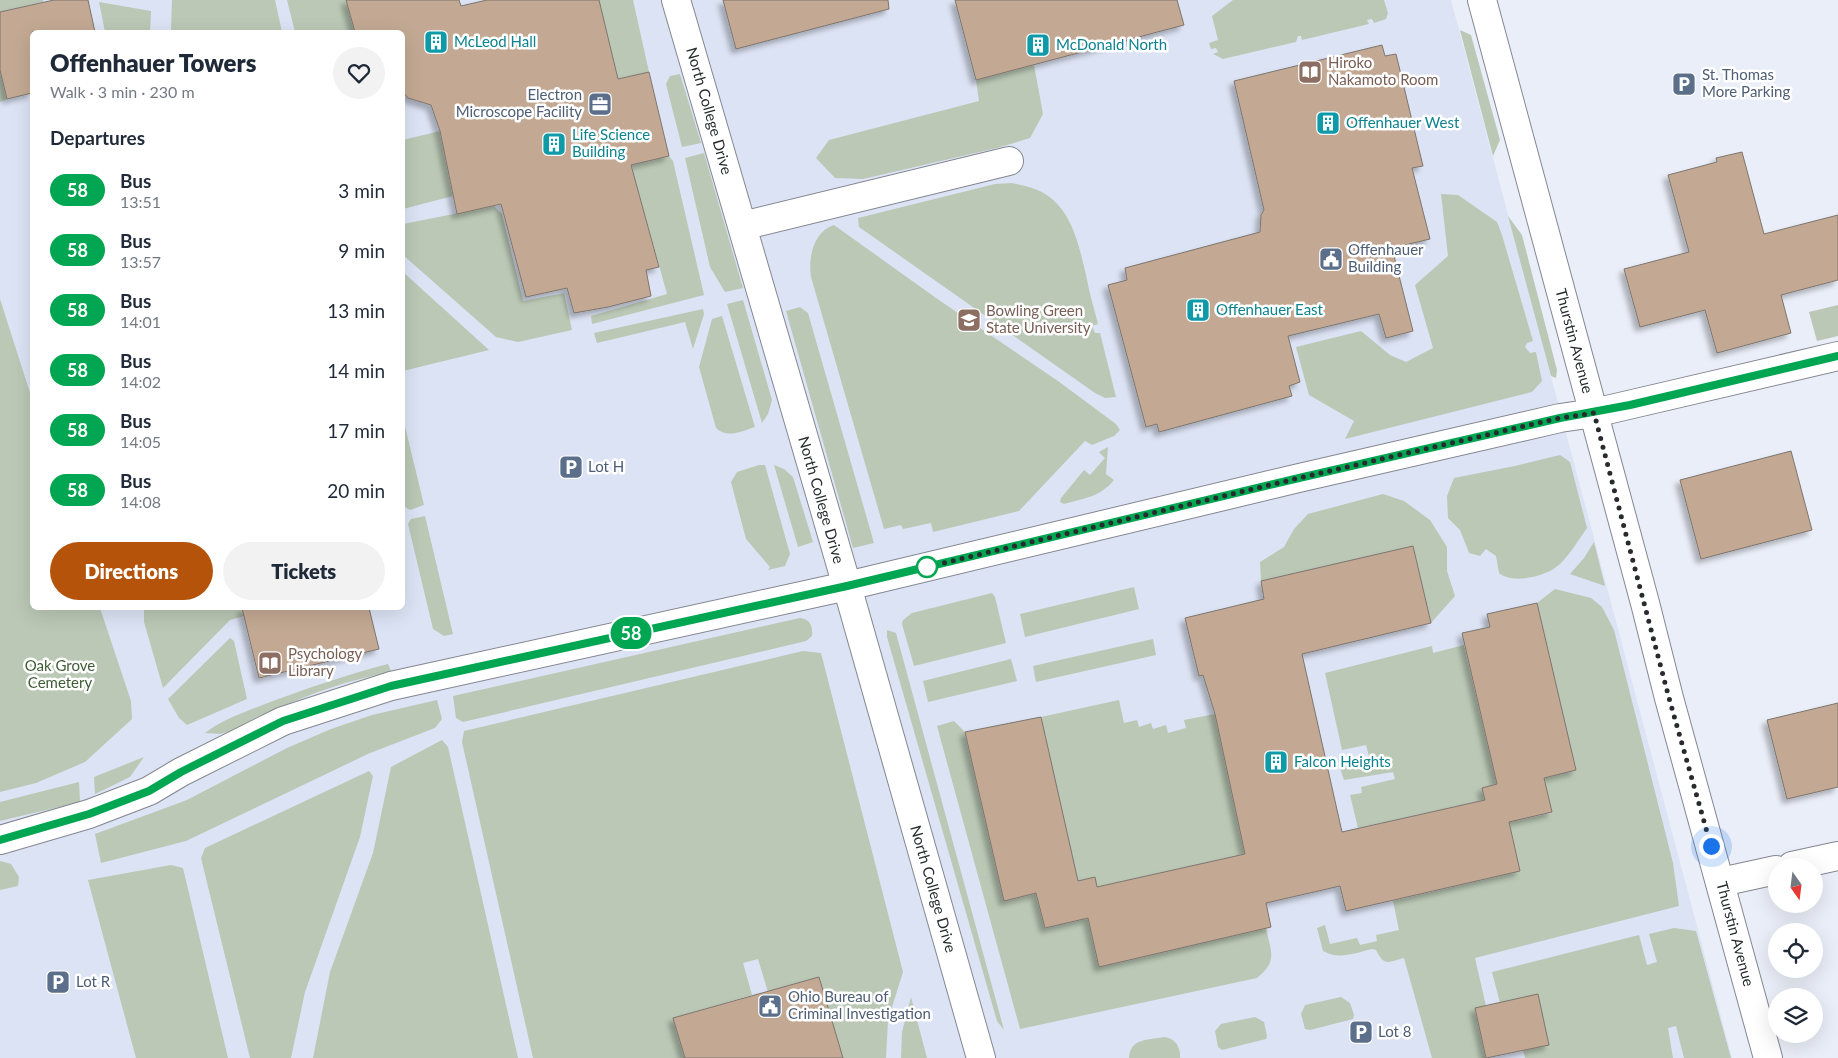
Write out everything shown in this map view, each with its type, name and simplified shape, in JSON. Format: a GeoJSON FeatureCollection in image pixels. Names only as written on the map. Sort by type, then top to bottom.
{"type":"FeatureCollection","features":[{"type":"Feature","properties":{"kind":"street","name":"North College Drive"},"geometry":{"type":"LineString","coordinates":[[676,0],[847,586],[981,1058]]}},
{"type":"Feature","properties":{"kind":"street","name":"Thurstin Avenue"},"geometry":{"type":"LineString","coordinates":[[1482,0],[1768,1058]]}},
{"type":"Feature","properties":{"kind":"street"},"geometry":{"type":"LineString","coordinates":[[742,226],[1009,161]]}},
{"type":"Feature","properties":{"kind":"street"},"geometry":{"type":"LineString","coordinates":[[0,840],[89,814],[149,791],[181,772],[283,721],[391,686],[847,586],[1308,476],[1560,418],[1594,413],[1838,356]]}},
{"type":"Feature","properties":{"kind":"street"},"geometry":{"type":"LineString","coordinates":[[1823,859],[1838,856]]}},
{"type":"Feature","properties":{"kind":"street"},"geometry":{"type":"LineString","coordinates":[[1721,882],[1768,872]]}},
{"type":"Feature","properties":{"kind":"shaded area","name":"Bowling Green State University"},"geometry":{"type":"Polygon","coordinates":[[[0,0],[1451,0],[1732,1058],[0,1058],[0,0]]]}},
{"type":"Feature","properties":{"kind":"green space"},"geometry":{"type":"Polygon","coordinates":[[[0,0],[43,0],[43,2],[0,12],[0,0]]]}},
{"type":"Feature","properties":{"kind":"green space"},"geometry":{"type":"Polygon","coordinates":[[[172,0],[275,0],[282,30],[171,30],[172,0]]]}},
{"type":"Feature","properties":{"kind":"green space"},"geometry":{"type":"Polygon","coordinates":[[[287,0],[346,0],[354,30],[294,30],[287,0]]]}},
{"type":"Feature","properties":{"kind":"green space"},"geometry":{"type":"Polygon","coordinates":[[[599,0],[633,0],[649,72],[618,79],[599,0]]]}},
{"type":"Feature","properties":{"kind":"green space"},"geometry":{"type":"Polygon","coordinates":[[[1233,0],[1384,0],[1388,13],[1386,19],[1374,23],[1372,19],[1367,20],[1369,24],[1302,40],[1301,36],[1298,36],[1296,42],[1223,59],[1213,54],[1218,52],[1216,48],[1211,49],[1209,43],[1218,40],[1212,16],[1233,0]]]}},
{"type":"Feature","properties":{"kind":"green space"},"geometry":{"type":"Polygon","coordinates":[[[99,2],[151,11],[150,30],[105,30],[99,2]]]}},
{"type":"Feature","properties":{"kind":"green space"},"geometry":{"type":"Polygon","coordinates":[[[1460,30],[1471,35],[1500,140],[1493,156],[1460,30]]]}},
{"type":"Feature","properties":{"kind":"green space"},"geometry":{"type":"Polygon","coordinates":[[[1034,65],[1043,114],[1030,138],[997,148],[863,179],[835,178],[816,158],[829,140],[979,101],[976,80],[1034,65]]]}},
{"type":"Feature","properties":{"kind":"green space"},"geometry":{"type":"Polygon","coordinates":[[[0,70],[7,99],[0,102],[0,70]]]}},
{"type":"Feature","properties":{"kind":"green space"},"geometry":{"type":"Polygon","coordinates":[[[680,74],[701,143],[682,147],[666,84],[670,76],[680,74]]]}},
{"type":"Feature","properties":{"kind":"green space"},"geometry":{"type":"Polygon","coordinates":[[[440,131],[453,196],[405,208],[405,140],[440,131]]]}},
{"type":"Feature","properties":{"kind":"green space"},"geometry":{"type":"Polygon","coordinates":[[[704,153],[743,288],[725,292],[710,267],[685,158],[704,153]]]}},
{"type":"Feature","properties":{"kind":"green space"},"geometry":{"type":"Polygon","coordinates":[[[669,156],[673,161],[704,295],[592,324],[591,316],[667,294],[631,165],[669,156]]]}},
{"type":"Feature","properties":{"kind":"green space"},"geometry":{"type":"Polygon","coordinates":[[[1012,183],[1032,188],[1047,195],[1065,214],[1071,225],[1080,250],[1098,324],[1092,326],[1095,333],[1100,333],[1116,397],[1105,398],[1095,393],[859,227],[858,218],[995,184],[1012,183]]]}},
{"type":"Feature","properties":{"kind":"green space"},"geometry":{"type":"Polygon","coordinates":[[[1441,194],[1458,195],[1497,222],[1533,341],[1527,343],[1525,347],[1530,353],[1536,352],[1542,381],[1532,392],[1345,439],[1354,421],[1309,395],[1296,347],[1361,331],[1390,355],[1406,362],[1433,348],[1415,285],[1448,256],[1441,194]]]}},
{"type":"Feature","properties":{"kind":"green space"},"geometry":{"type":"Polygon","coordinates":[[[494,206],[502,214],[523,301],[564,293],[572,330],[518,342],[496,337],[405,257],[405,224],[494,206]]]}},
{"type":"Feature","properties":{"kind":"green space"},"geometry":{"type":"Polygon","coordinates":[[[1508,216],[1522,235],[1557,370],[1556,378],[1551,376],[1508,216]]]}},
{"type":"Feature","properties":{"kind":"green space"},"geometry":{"type":"Polygon","coordinates":[[[834,225],[936,298],[1058,381],[1116,424],[1120,430],[1114,436],[1092,445],[1085,441],[1019,511],[933,532],[931,523],[903,529],[901,525],[884,529],[811,277],[810,262],[814,246],[821,233],[834,225]]]}},
{"type":"Feature","properties":{"kind":"green space"},"geometry":{"type":"Polygon","coordinates":[[[405,274],[489,350],[405,371],[405,274]]]}},
{"type":"Feature","properties":{"kind":"green space","name":"Oak Grove Cemetery"},"geometry":{"type":"Polygon","coordinates":[[[0,299],[30,393],[30,610],[101,610],[131,701],[132,719],[85,762],[36,783],[0,792],[0,299]]]}},
{"type":"Feature","properties":{"kind":"green space"},"geometry":{"type":"Polygon","coordinates":[[[743,300],[772,400],[768,414],[762,423],[727,304],[743,300]]]}},
{"type":"Feature","properties":{"kind":"green space"},"geometry":{"type":"Polygon","coordinates":[[[1838,305],[1838,336],[1817,341],[1809,312],[1838,305]]]}},
{"type":"Feature","properties":{"kind":"green space"},"geometry":{"type":"Polygon","coordinates":[[[800,307],[808,313],[874,543],[853,548],[786,311],[800,307]]]}},
{"type":"Feature","properties":{"kind":"green space"},"geometry":{"type":"Polygon","coordinates":[[[703,309],[704,314],[693,349],[685,322],[597,343],[594,333],[703,309]]]}},
{"type":"Feature","properties":{"kind":"green space"},"geometry":{"type":"Polygon","coordinates":[[[722,316],[755,427],[730,434],[716,428],[699,367],[712,319],[722,316]]]}},
{"type":"Feature","properties":{"kind":"green space"},"geometry":{"type":"Polygon","coordinates":[[[405,426],[424,505],[410,510],[405,507],[405,426]]]}},
{"type":"Feature","properties":{"kind":"green space"},"geometry":{"type":"Polygon","coordinates":[[[1108,447],[1106,474],[1114,480],[1109,486],[1092,496],[1064,504],[1060,502],[1061,498],[1084,470],[1090,475],[1105,458],[1099,452],[1108,447]]]}},
{"type":"Feature","properties":{"kind":"green space"},"geometry":{"type":"Polygon","coordinates":[[[1560,455],[1570,462],[1587,528],[1565,559],[1555,568],[1540,575],[1522,579],[1505,577],[1499,573],[1496,556],[1486,549],[1480,556],[1469,553],[1460,530],[1448,518],[1447,496],[1454,478],[1560,455]]]}},
{"type":"Feature","properties":{"kind":"green space"},"geometry":{"type":"Polygon","coordinates":[[[765,465],[790,554],[785,566],[768,570],[770,567],[746,539],[731,482],[737,472],[765,465]]]}},
{"type":"Feature","properties":{"kind":"green space"},"geometry":{"type":"Polygon","coordinates":[[[774,465],[784,469],[793,477],[813,542],[798,547],[774,465]]]}},
{"type":"Feature","properties":{"kind":"green space"},"geometry":{"type":"Polygon","coordinates":[[[1383,494],[1404,501],[1430,520],[1447,547],[1447,571],[1455,596],[1431,623],[1413,546],[1261,581],[1260,562],[1284,547],[1294,529],[1308,514],[1383,494]]]}},
{"type":"Feature","properties":{"kind":"green space"},"geometry":{"type":"Polygon","coordinates":[[[425,516],[453,634],[444,636],[433,629],[408,524],[411,519],[425,516]]]}},
{"type":"Feature","properties":{"kind":"green space"},"geometry":{"type":"Polygon","coordinates":[[[1594,542],[1605,586],[1570,574],[1584,558],[1594,542]]]}},
{"type":"Feature","properties":{"kind":"green space"},"geometry":{"type":"Polygon","coordinates":[[[1134,587],[1139,609],[1025,637],[1020,614],[1134,587]]]}},
{"type":"Feature","properties":{"kind":"green space"},"geometry":{"type":"Polygon","coordinates":[[[1555,589],[1591,598],[1602,607],[1614,630],[1673,863],[1679,906],[1475,958],[1486,1006],[1475,1009],[1486,1058],[1432,1058],[1404,958],[1387,962],[1382,959],[1376,950],[1372,949],[1347,955],[1329,954],[1323,951],[1317,928],[1325,925],[1330,944],[1357,938],[1360,945],[1377,941],[1376,935],[1399,930],[1393,901],[1520,871],[1509,822],[1552,813],[1544,778],[1576,770],[1537,603],[1555,589]]]}},
{"type":"Feature","properties":{"kind":"green space"},"geometry":{"type":"Polygon","coordinates":[[[992,593],[995,597],[1006,643],[914,666],[902,624],[903,620],[912,613],[992,593]]]}},
{"type":"Feature","properties":{"kind":"green space"},"geometry":{"type":"Polygon","coordinates":[[[144,610],[242,610],[244,616],[230,620],[163,688],[144,622],[144,610]]]}},
{"type":"Feature","properties":{"kind":"green space"},"geometry":{"type":"Polygon","coordinates":[[[800,618],[808,621],[812,629],[812,636],[806,641],[463,722],[456,718],[453,696],[800,618]]]}},
{"type":"Feature","properties":{"kind":"green space"},"geometry":{"type":"Polygon","coordinates":[[[887,630],[896,633],[1004,1030],[997,1021],[887,637],[887,630]]]}},
{"type":"Feature","properties":{"kind":"green space"},"geometry":{"type":"Polygon","coordinates":[[[230,638],[234,641],[247,699],[187,725],[179,718],[168,699],[230,638]]]}},
{"type":"Feature","properties":{"kind":"green space"},"geometry":{"type":"Polygon","coordinates":[[[1153,639],[1156,655],[1036,682],[1033,666],[1153,639]]]}},
{"type":"Feature","properties":{"kind":"green space"},"geometry":{"type":"Polygon","coordinates":[[[1464,645],[1497,784],[1482,788],[1485,800],[1358,828],[1350,795],[1362,793],[1361,787],[1395,779],[1393,772],[1344,780],[1340,768],[1369,756],[1366,745],[1342,750],[1325,673],[1432,646],[1433,653],[1464,645]]]}},
{"type":"Feature","properties":{"kind":"green space"},"geometry":{"type":"Polygon","coordinates":[[[803,651],[821,653],[903,972],[888,1020],[886,1058],[843,1058],[768,992],[758,959],[743,963],[752,995],[673,1018],[685,1058],[533,1058],[462,742],[464,731],[803,651]]]}},
{"type":"Feature","properties":{"kind":"green space"},"geometry":{"type":"Polygon","coordinates":[[[1011,659],[1017,681],[928,702],[923,681],[1011,659]]]}},
{"type":"Feature","properties":{"kind":"green space"},"geometry":{"type":"Polygon","coordinates":[[[388,664],[391,671],[315,693],[257,717],[232,731],[220,734],[205,733],[224,721],[260,706],[324,683],[388,664]]]}},
{"type":"Feature","properties":{"kind":"green space"},"geometry":{"type":"Polygon","coordinates":[[[437,700],[442,719],[435,728],[370,753],[186,841],[101,863],[95,834],[187,800],[287,748],[331,729],[372,715],[437,700]]]}},
{"type":"Feature","properties":{"kind":"green space"},"geometry":{"type":"Polygon","coordinates":[[[1119,700],[1124,723],[1137,720],[1139,727],[1151,723],[1153,729],[1166,725],[1168,733],[1186,728],[1184,720],[1215,714],[1245,854],[1097,887],[1095,877],[1078,881],[1041,717],[1119,700]]]}},
{"type":"Feature","properties":{"kind":"green space"},"geometry":{"type":"Polygon","coordinates":[[[954,721],[965,732],[1004,901],[1036,893],[1045,928],[1088,918],[1099,967],[1266,928],[1271,956],[1264,972],[1257,978],[1020,1029],[937,726],[954,721]]]}},
{"type":"Feature","properties":{"kind":"green space"},"geometry":{"type":"Polygon","coordinates":[[[442,740],[448,747],[518,1058],[313,1058],[330,972],[373,853],[391,767],[442,740]]]}},
{"type":"Feature","properties":{"kind":"green space"},"geometry":{"type":"Polygon","coordinates":[[[144,757],[130,777],[95,794],[94,777],[144,757]]]}},
{"type":"Feature","properties":{"kind":"green space"},"geometry":{"type":"Polygon","coordinates":[[[369,771],[373,776],[360,837],[305,992],[291,1058],[250,1058],[201,858],[205,848],[369,771]]]}},
{"type":"Feature","properties":{"kind":"green space"},"geometry":{"type":"Polygon","coordinates":[[[79,782],[80,802],[0,821],[0,802],[79,782]]]}},
{"type":"Feature","properties":{"kind":"green space"},"geometry":{"type":"Polygon","coordinates":[[[0,861],[11,864],[19,877],[18,886],[0,890],[0,861]]]}},
{"type":"Feature","properties":{"kind":"green space"},"geometry":{"type":"Polygon","coordinates":[[[171,865],[183,868],[228,1058],[136,1058],[88,880],[171,865]]]}},
{"type":"Feature","properties":{"kind":"green space"},"geometry":{"type":"Polygon","coordinates":[[[1674,928],[1696,931],[1731,1058],[1684,1058],[1676,1026],[1668,1028],[1673,1058],[1525,1058],[1523,1050],[1549,1044],[1538,995],[1500,1003],[1492,972],[1639,935],[1647,965],[1657,962],[1649,934],[1674,928]]]}},
{"type":"Feature","properties":{"kind":"green space"},"geometry":{"type":"Polygon","coordinates":[[[911,997],[927,1058],[901,1058],[902,1032],[911,997]]]}},
{"type":"Feature","properties":{"kind":"green space"},"geometry":{"type":"Polygon","coordinates":[[[1341,997],[1350,1003],[1354,1015],[1353,1019],[1310,1030],[1305,1029],[1301,1014],[1305,1005],[1341,997]]]}},
{"type":"Feature","properties":{"kind":"green space"},"geometry":{"type":"Polygon","coordinates":[[[1255,1017],[1264,1022],[1266,1039],[1222,1050],[1218,1047],[1215,1031],[1221,1024],[1255,1017]]]}},
{"type":"Feature","properties":{"kind":"green space"},"geometry":{"type":"Polygon","coordinates":[[[1164,1037],[1174,1041],[1179,1050],[1180,1058],[1129,1058],[1130,1051],[1137,1043],[1164,1037]]]}},
{"type":"Feature","properties":{"kind":"building"},"geometry":{"type":"Polygon","coordinates":[[[54,0],[88,0],[95,30],[30,30],[30,93],[7,99],[0,70],[0,12],[54,0]]]}},
{"type":"Feature","properties":{"kind":"building","name":"Life Science Building"},"geometry":{"type":"Polygon","coordinates":[[[346,0],[459,0],[461,6],[487,0],[599,0],[618,79],[649,72],[669,156],[631,165],[659,267],[646,270],[651,296],[574,313],[567,288],[526,297],[501,204],[457,214],[440,131],[431,105],[408,98],[405,94],[405,30],[354,30],[346,0]]]}},
{"type":"Feature","properties":{"kind":"building"},"geometry":{"type":"Polygon","coordinates":[[[723,0],[888,0],[889,9],[736,49],[723,0]]]}},
{"type":"Feature","properties":{"kind":"building","name":"McDonald North"},"geometry":{"type":"Polygon","coordinates":[[[955,0],[1177,0],[1184,25],[976,80],[955,0]]]}},
{"type":"Feature","properties":{"kind":"building"},"geometry":{"type":"Polygon","coordinates":[[[1382,45],[1385,56],[1396,54],[1423,166],[1412,168],[1430,239],[1392,248],[1413,331],[1386,338],[1379,314],[1288,336],[1300,382],[1289,386],[1292,396],[1159,432],[1157,424],[1146,427],[1108,285],[1127,280],[1125,268],[1260,232],[1261,215],[1264,210],[1234,81],[1382,45]]]}},
{"type":"Feature","properties":{"kind":"building"},"geometry":{"type":"Polygon","coordinates":[[[1742,152],[1764,234],[1838,215],[1838,280],[1781,295],[1791,333],[1717,353],[1705,310],[1640,327],[1624,269],[1689,252],[1668,175],[1717,162],[1716,158],[1742,152]]]}},
{"type":"Feature","properties":{"kind":"building"},"geometry":{"type":"Polygon","coordinates":[[[1791,451],[1812,530],[1701,559],[1680,480],[1791,451]]]}},
{"type":"Feature","properties":{"kind":"building","name":"Falcon Heights"},"geometry":{"type":"Polygon","coordinates":[[[1413,546],[1431,623],[1302,654],[1342,832],[1485,800],[1482,788],[1497,784],[1462,633],[1490,627],[1487,614],[1537,603],[1576,770],[1544,778],[1552,812],[1509,822],[1520,871],[1346,911],[1340,886],[1266,903],[1271,927],[1099,967],[1088,918],[1045,928],[1036,893],[1004,901],[965,732],[1041,717],[1078,881],[1095,877],[1097,887],[1245,854],[1215,714],[1203,675],[1199,676],[1185,618],[1264,599],[1261,581],[1413,546]]]}},
{"type":"Feature","properties":{"kind":"building"},"geometry":{"type":"Polygon","coordinates":[[[242,610],[369,610],[379,649],[259,678],[242,610]]]}},
{"type":"Feature","properties":{"kind":"building"},"geometry":{"type":"Polygon","coordinates":[[[1838,703],[1838,787],[1787,799],[1767,720],[1838,703]]]}},
{"type":"Feature","properties":{"kind":"building","name":"Ohio Bureau of Criminal Investigation"},"geometry":{"type":"Polygon","coordinates":[[[819,977],[843,1058],[685,1058],[673,1018],[819,977]]]}},
{"type":"Feature","properties":{"kind":"building"},"geometry":{"type":"Polygon","coordinates":[[[1538,994],[1549,1045],[1486,1058],[1475,1008],[1538,994]]]}},
{"type":"Feature","properties":{"kind":"bus line","name":"58"},"geometry":{"type":"LineString","coordinates":[[0,840],[89,814],[149,791],[181,772],[283,721],[391,686],[847,586],[1134,519],[1299,478],[1560,418],[1630,405],[1838,356]]}},
{"type":"Feature","properties":{"kind":"place","name":"McLeod Hall"},"geometry":{"type":"Point","coordinates":[436,42]}},
{"type":"Feature","properties":{"kind":"place","name":"McDonald North"},"geometry":{"type":"Point","coordinates":[1038,45]}},
{"type":"Feature","properties":{"kind":"place","name":"Hiroko Nakamoto Room"},"geometry":{"type":"Point","coordinates":[1310,72]}},
{"type":"Feature","properties":{"kind":"place","name":"St. Thomas More Parking"},"geometry":{"type":"Point","coordinates":[1684,84]}},
{"type":"Feature","properties":{"kind":"place","name":"Electron Microscope Facility"},"geometry":{"type":"Point","coordinates":[600,104]}},
{"type":"Feature","properties":{"kind":"place","name":"Offenhauer West"},"geometry":{"type":"Point","coordinates":[1328,123]}},
{"type":"Feature","properties":{"kind":"place","name":"Life Science Building"},"geometry":{"type":"Point","coordinates":[554,144]}},
{"type":"Feature","properties":{"kind":"place","name":"Offenhauer Building"},"geometry":{"type":"Point","coordinates":[1331,259]}},
{"type":"Feature","properties":{"kind":"place","name":"Offenhauer East"},"geometry":{"type":"Point","coordinates":[1198,310]}},
{"type":"Feature","properties":{"kind":"place","name":"Bowling Green State University"},"geometry":{"type":"Point","coordinates":[969,320]}},
{"type":"Feature","properties":{"kind":"place","name":"Lot H"},"geometry":{"type":"Point","coordinates":[571,467]}},
{"type":"Feature","properties":{"kind":"place","name":"Psychology Library"},"geometry":{"type":"Point","coordinates":[270,663]}},
{"type":"Feature","properties":{"kind":"place","name":"Falcon Heights"},"geometry":{"type":"Point","coordinates":[1276,762]}},
{"type":"Feature","properties":{"kind":"place","name":"Lot R"},"geometry":{"type":"Point","coordinates":[58,982]}},
{"type":"Feature","properties":{"kind":"place","name":"Ohio Bureau of Criminal Investigation"},"geometry":{"type":"Point","coordinates":[770,1006]}},
{"type":"Feature","properties":{"kind":"place","name":"Lot 8"},"geometry":{"type":"Point","coordinates":[1361,1032]}},
{"type":"Feature","properties":{"kind":"route"},"geometry":{"type":"LineString","coordinates":[[927,567],[1317,474],[1560,418],[1594,413],[1669,698],[1711,846]]}}]}
